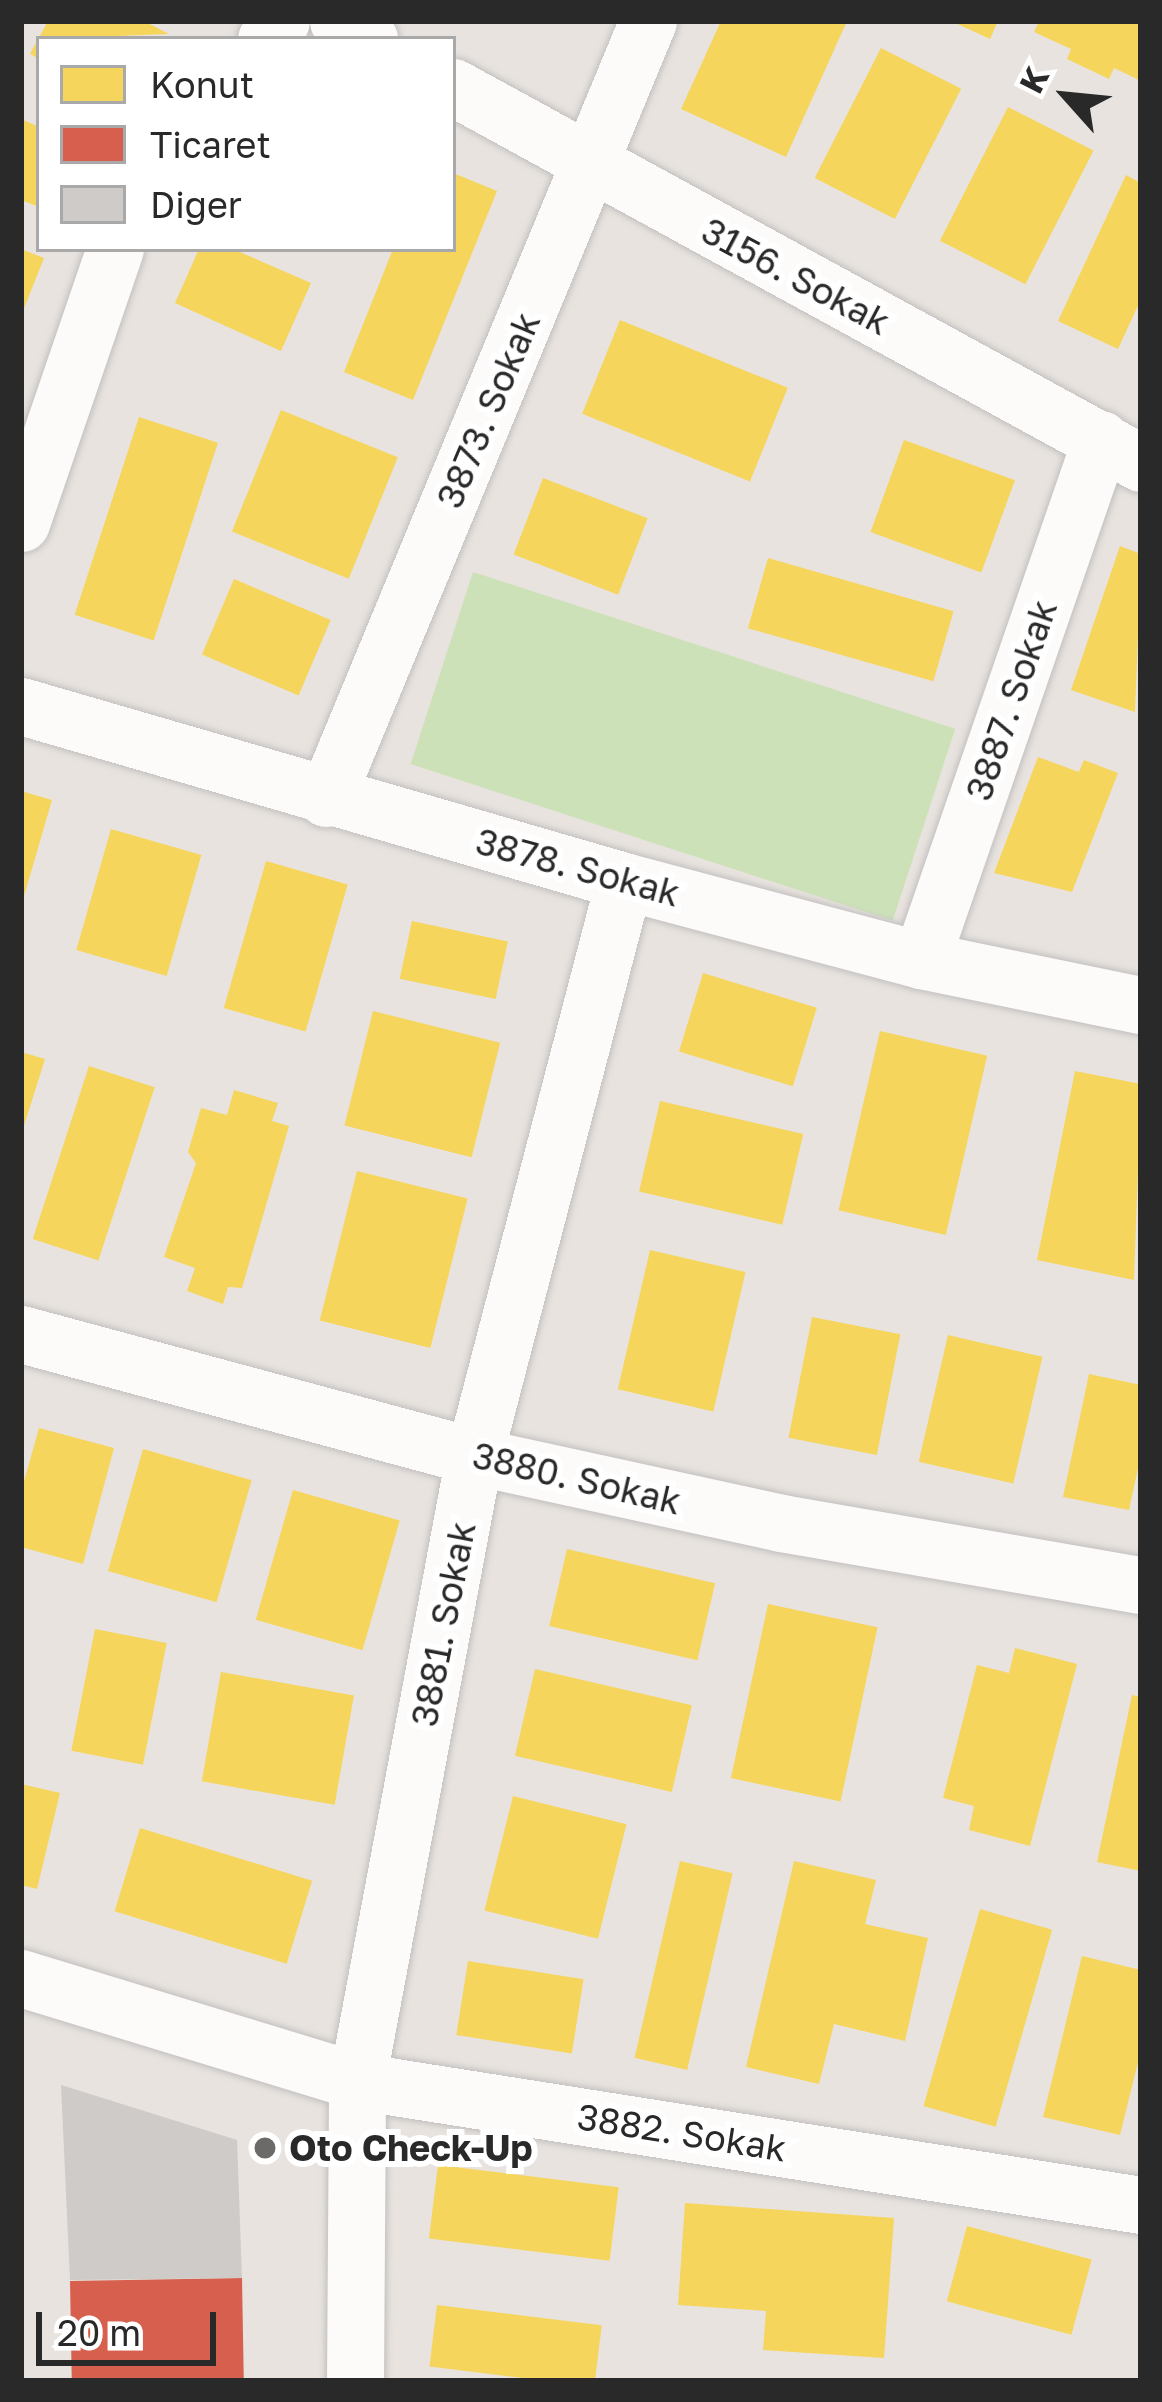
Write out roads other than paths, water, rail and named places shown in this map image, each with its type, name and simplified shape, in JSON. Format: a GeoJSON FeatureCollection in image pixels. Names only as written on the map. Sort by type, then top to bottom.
{"type":"FeatureCollection","features":[{"type":"Feature","properties":{"kind":"street","name":"3873. Sokak"},"geometry":{"type":"LineString","coordinates":[[326,798],[648,21]]}},
{"type":"Feature","properties":{"kind":"street","name":"3156. Sokak"},"geometry":{"type":"LineString","coordinates":[[456,89],[590,166],[1121,451]]}},
{"type":"Feature","properties":{"kind":"street"},"geometry":{"type":"LineString","coordinates":[[21,524],[114,252]]}},
{"type":"Feature","properties":{"kind":"street","name":"3887. Sokak"},"geometry":{"type":"LineString","coordinates":[[921,960],[1121,451]]}},
{"type":"Feature","properties":{"kind":"street","name":"3878. Sokak"},"geometry":{"type":"LineString","coordinates":[[21,706],[326,798],[921,960],[1141,1005]]}},
{"type":"Feature","properties":{"kind":"street","name":"3881. Sokak"},"geometry":{"type":"LineString","coordinates":[[355,2381],[357,2081],[474,1456],[624,880]]}},
{"type":"Feature","properties":{"kind":"street","name":"3880. Sokak"},"geometry":{"type":"LineString","coordinates":[[21,1334],[474,1456],[781,1523],[1141,1586]]}},
{"type":"Feature","properties":{"kind":"street","name":"3882. Sokak"},"geometry":{"type":"LineString","coordinates":[[21,1978],[357,2081],[1141,2205]]}},
{"type":"Feature","properties":{"kind":"place","name":"Oto Check-Up"},"geometry":{"type":"Point","coordinates":[265,2148]}}]}
